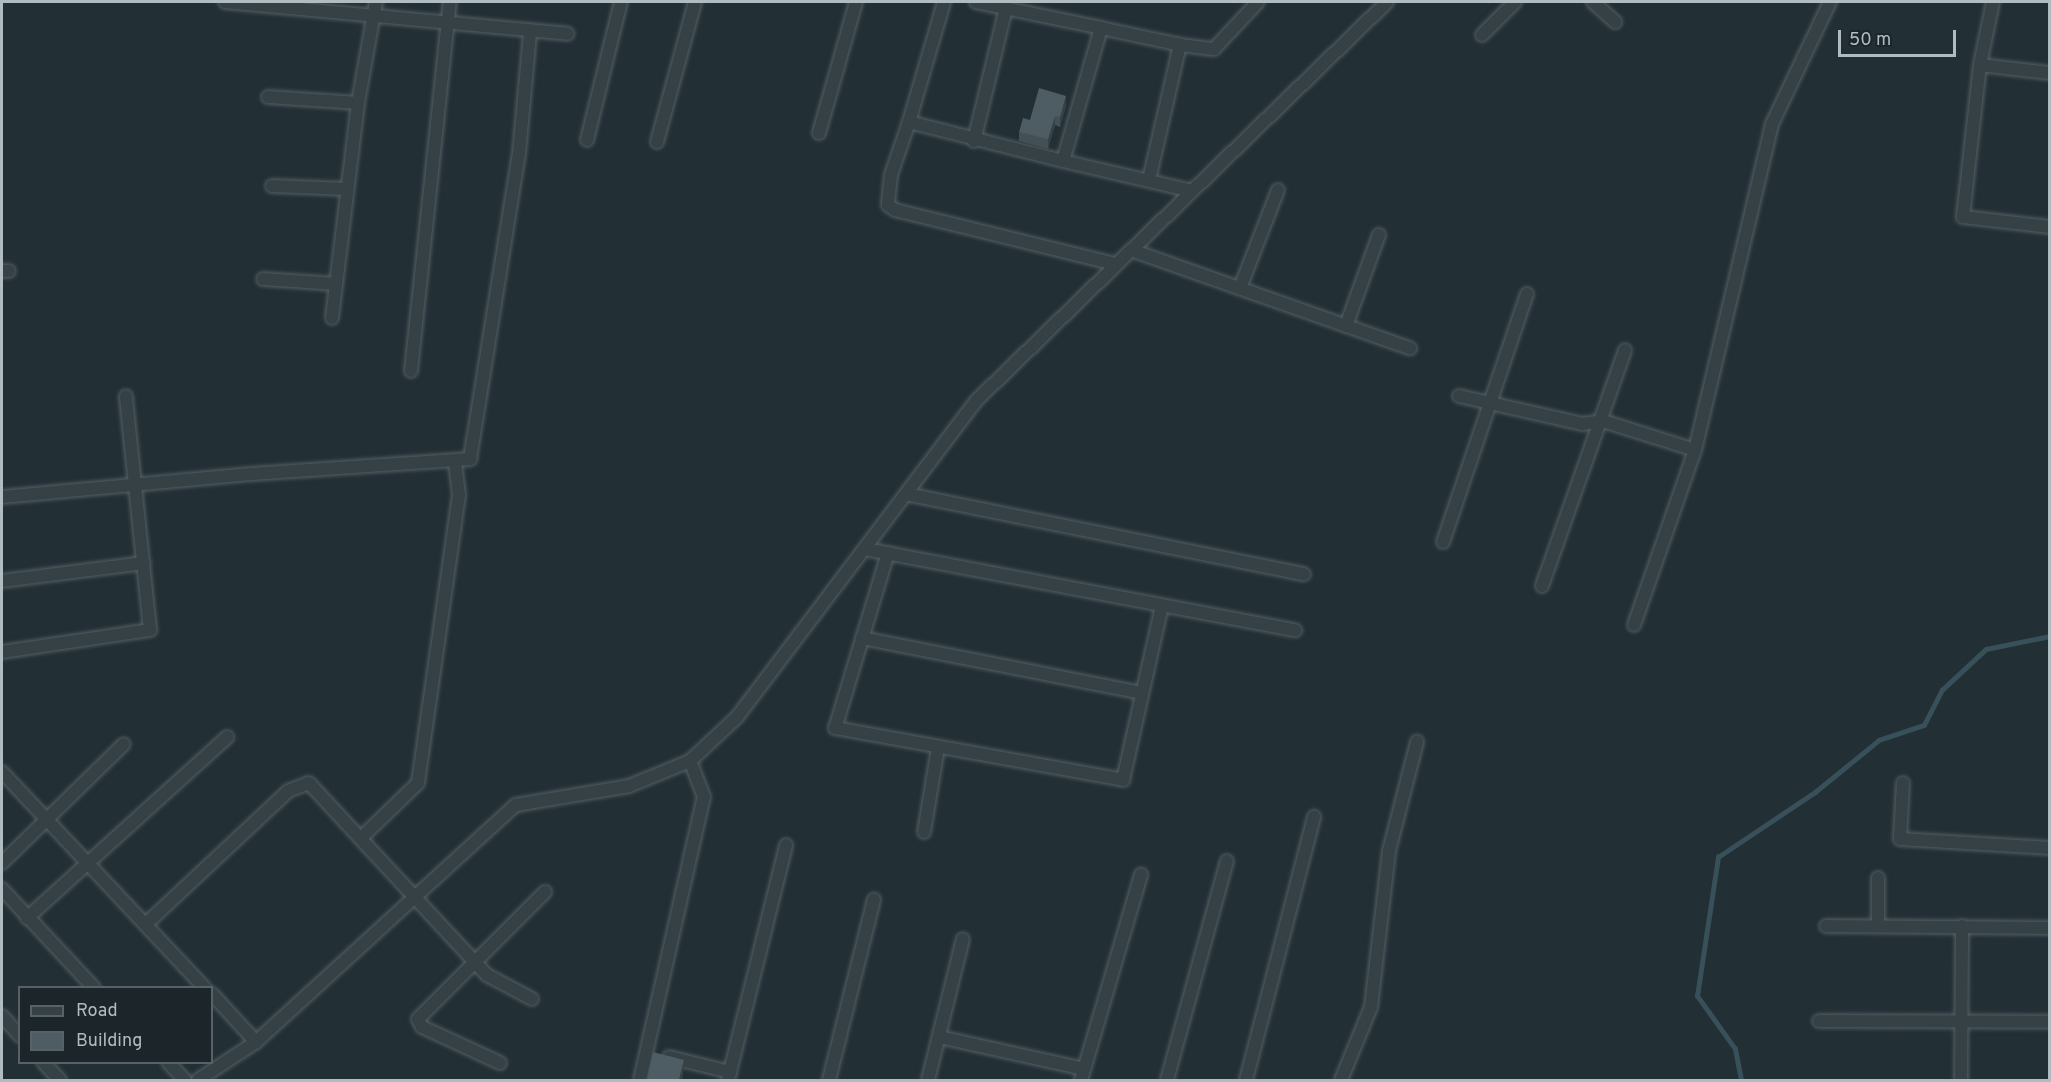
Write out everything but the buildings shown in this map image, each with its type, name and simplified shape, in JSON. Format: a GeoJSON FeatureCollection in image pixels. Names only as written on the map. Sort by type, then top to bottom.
{"type":"FeatureCollection","features":[{"type":"Feature","properties":{"kind":"street"},"geometry":{"type":"LineString","coordinates":[[225,2],[308,6],[375,17],[568,34]]}},
{"type":"Feature","properties":{"kind":"street"},"geometry":{"type":"LineString","coordinates":[[332,318],[358,103],[376,2]]}},
{"type":"Feature","properties":{"kind":"street"},"geometry":{"type":"LineString","coordinates":[[411,371],[450,2]]}},
{"type":"Feature","properties":{"kind":"street"},"geometry":{"type":"LineString","coordinates":[[587,140],[621,2]]}},
{"type":"Feature","properties":{"kind":"street"},"geometry":{"type":"LineString","coordinates":[[657,142],[695,2]]}},
{"type":"Feature","properties":{"kind":"street"},"geometry":{"type":"LineString","coordinates":[[819,133],[855,2]]}},
{"type":"Feature","properties":{"kind":"street"},"geometry":{"type":"LineString","coordinates":[[944,2],[887,196],[888,205],[895,210],[1115,264]]}},
{"type":"Feature","properties":{"kind":"street"},"geometry":{"type":"LineString","coordinates":[[976,2],[1180,45],[1214,49],[1258,2]]}},
{"type":"Feature","properties":{"kind":"street"},"geometry":{"type":"LineString","coordinates":[[1482,35],[1515,2]]}},
{"type":"Feature","properties":{"kind":"street"},"geometry":{"type":"LineString","coordinates":[[1593,2],[1615,22]]}},
{"type":"Feature","properties":{"kind":"street"},"geometry":{"type":"LineString","coordinates":[[1634,626],[1695,450],[1772,124],[1830,2]]}},
{"type":"Feature","properties":{"kind":"street"},"geometry":{"type":"LineString","coordinates":[[1994,2],[1980,65],[1963,217],[2049,227]]}},
{"type":"Feature","properties":{"kind":"street"},"geometry":{"type":"LineString","coordinates":[[198,1080],[256,1042],[415,900],[516,805],[628,786],[693,766],[737,717],[976,401],[1382,3]]}},
{"type":"Feature","properties":{"kind":"street"},"geometry":{"type":"LineString","coordinates":[[974,141],[1006,8]]}},
{"type":"Feature","properties":{"kind":"street"},"geometry":{"type":"LineString","coordinates":[[1063,161],[1101,28]]}},
{"type":"Feature","properties":{"kind":"street"},"geometry":{"type":"LineString","coordinates":[[2,497],[135,484],[470,459],[519,154],[530,32]]}},
{"type":"Feature","properties":{"kind":"street"},"geometry":{"type":"LineString","coordinates":[[1149,180],[1180,45]]}},
{"type":"Feature","properties":{"kind":"street"},"geometry":{"type":"LineString","coordinates":[[1980,65],[2049,73]]}},
{"type":"Feature","properties":{"kind":"street"},"geometry":{"type":"LineString","coordinates":[[268,97],[358,103]]}},
{"type":"Feature","properties":{"kind":"street"},"geometry":{"type":"LineString","coordinates":[[909,123],[974,141],[1192,191]]}},
{"type":"Feature","properties":{"kind":"street"},"geometry":{"type":"LineString","coordinates":[[272,186],[347,189]]}},
{"type":"Feature","properties":{"kind":"street"},"geometry":{"type":"LineString","coordinates":[[1240,288],[1278,190]]}},
{"type":"Feature","properties":{"kind":"street"},"geometry":{"type":"LineString","coordinates":[[1346,326],[1379,235]]}},
{"type":"Feature","properties":{"kind":"street"},"geometry":{"type":"LineString","coordinates":[[1131,250],[1410,348]]}},
{"type":"Feature","properties":{"kind":"street"},"geometry":{"type":"LineString","coordinates":[[263,279],[336,284]]}},
{"type":"Feature","properties":{"kind":"street"},"geometry":{"type":"LineString","coordinates":[[1443,542],[1527,294]]}},
{"type":"Feature","properties":{"kind":"street"},"geometry":{"type":"LineString","coordinates":[[1542,586],[1625,350]]}},
{"type":"Feature","properties":{"kind":"street"},"geometry":{"type":"LineString","coordinates":[[2,652],[150,630],[126,396]]}},
{"type":"Feature","properties":{"kind":"street"},"geometry":{"type":"LineString","coordinates":[[1459,396],[1582,424],[1600,422],[1695,450]]}},
{"type":"Feature","properties":{"kind":"street"},"geometry":{"type":"LineString","coordinates":[[362,837],[418,783],[459,495],[455,460]]}},
{"type":"Feature","properties":{"kind":"street"},"geometry":{"type":"LineString","coordinates":[[906,494],[1304,574]]}},
{"type":"Feature","properties":{"kind":"street"},"geometry":{"type":"LineString","coordinates":[[865,549],[1295,630]]}},
{"type":"Feature","properties":{"kind":"street"},"geometry":{"type":"LineString","coordinates":[[888,553],[835,728],[1123,780],[1162,605]]}},
{"type":"Feature","properties":{"kind":"street"},"geometry":{"type":"LineString","coordinates":[[2,581],[144,563]]}},
{"type":"Feature","properties":{"kind":"street"},"geometry":{"type":"LineString","coordinates":[[862,638],[1142,693]]}},
{"type":"Feature","properties":{"kind":"street"},"geometry":{"type":"LineString","coordinates":[[27,918],[226,737]]}},
{"type":"Feature","properties":{"kind":"street"},"geometry":{"type":"LineString","coordinates":[[1341,1080],[1371,1007],[1389,851],[1418,742]]}},
{"type":"Feature","properties":{"kind":"street"},"geometry":{"type":"LineString","coordinates":[[2,863],[124,744]]}},
{"type":"Feature","properties":{"kind":"street"},"geometry":{"type":"LineString","coordinates":[[924,832],[938,747]]}},
{"type":"Feature","properties":{"kind":"street"},"geometry":{"type":"LineString","coordinates":[[640,1080],[704,797],[693,766]]}},
{"type":"Feature","properties":{"kind":"street"},"geometry":{"type":"LineString","coordinates":[[2,772],[204,986]]}},
{"type":"Feature","properties":{"kind":"street"},"geometry":{"type":"LineString","coordinates":[[146,924],[288,791],[309,783],[362,837],[415,900],[487,975],[532,999]]}},
{"type":"Feature","properties":{"kind":"street"},"geometry":{"type":"LineString","coordinates":[[1903,783],[1900,839],[2049,848]]}},
{"type":"Feature","properties":{"kind":"street"},"geometry":{"type":"LineString","coordinates":[[1246,1080],[1314,817]]}},
{"type":"Feature","properties":{"kind":"street"},"geometry":{"type":"LineString","coordinates":[[648,1052],[729,1076],[786,845]]}},
{"type":"Feature","properties":{"kind":"street"},"geometry":{"type":"LineString","coordinates":[[1167,1080],[1227,861]]}},
{"type":"Feature","properties":{"kind":"street"},"geometry":{"type":"LineString","coordinates":[[939,1037],[1083,1075],[1141,875]]}},
{"type":"Feature","properties":{"kind":"street"},"geometry":{"type":"LineString","coordinates":[[1878,878],[1878,926]]}},
{"type":"Feature","properties":{"kind":"street"},"geometry":{"type":"LineString","coordinates":[[2,889],[92,986]]}},
{"type":"Feature","properties":{"kind":"street"},"geometry":{"type":"LineString","coordinates":[[500,1063],[419,1024],[419,1013],[545,892]]}},
{"type":"Feature","properties":{"kind":"street"},"geometry":{"type":"LineString","coordinates":[[829,1080],[874,900]]}},
{"type":"Feature","properties":{"kind":"street"},"geometry":{"type":"LineString","coordinates":[[1826,926],[2049,928]]}},
{"type":"Feature","properties":{"kind":"street"},"geometry":{"type":"LineString","coordinates":[[1962,926],[1962,1080]]}},
{"type":"Feature","properties":{"kind":"street"},"geometry":{"type":"LineString","coordinates":[[928,1080],[963,939]]}},
{"type":"Feature","properties":{"kind":"street"},"geometry":{"type":"LineString","coordinates":[[213,995],[256,1042]]}},
{"type":"Feature","properties":{"kind":"street"},"geometry":{"type":"LineString","coordinates":[[2,1016],[18,1034]]}},
{"type":"Feature","properties":{"kind":"street"},"geometry":{"type":"LineString","coordinates":[[1819,1021],[2049,1022]]}},
{"type":"Feature","properties":{"kind":"street"},"geometry":{"type":"LineString","coordinates":[[45,1064],[60,1080]]}},
{"type":"Feature","properties":{"kind":"street"},"geometry":{"type":"LineString","coordinates":[[170,1064],[185,1080]]}},
{"type":"Feature","properties":{"kind":"waterway"},"geometry":{"type":"LineString","coordinates":[[1741,1080],[1735,1049],[1697,996],[1718,857],[1815,792],[1879,740],[1924,725],[1942,690],[1986,649],[2050,636]]}}]}
